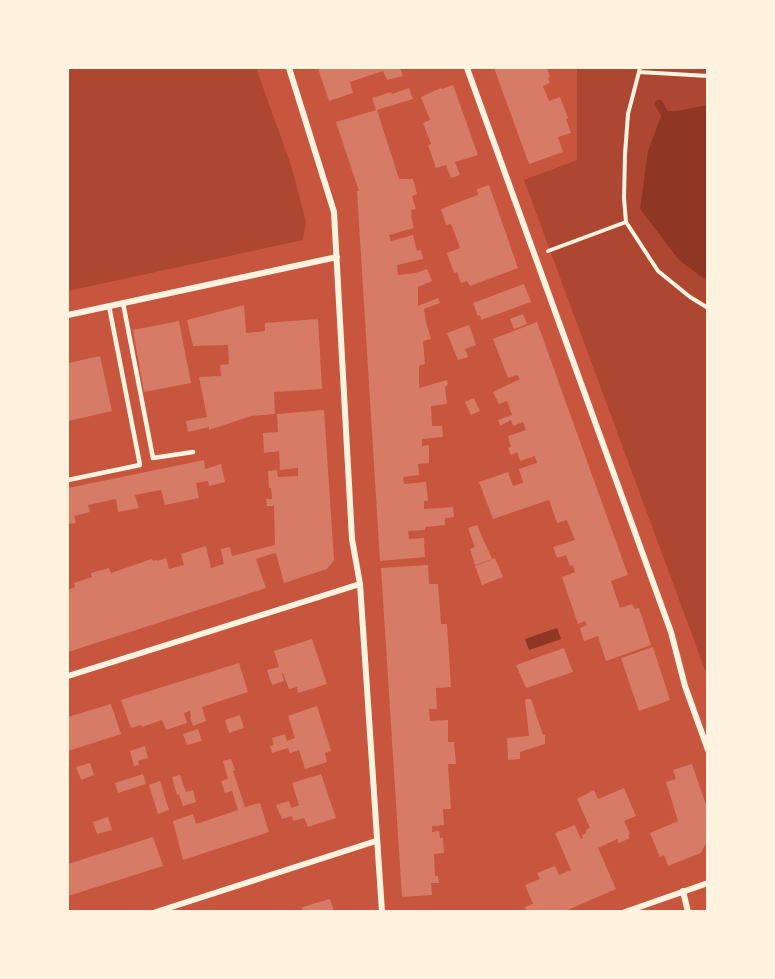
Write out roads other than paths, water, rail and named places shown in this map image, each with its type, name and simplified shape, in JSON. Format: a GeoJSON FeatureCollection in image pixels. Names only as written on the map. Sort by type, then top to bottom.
{"type":"FeatureCollection","features":[{"type":"Feature","properties":{"kind":"street"},"geometry":{"type":"LineString","coordinates":[[289,68],[334,212],[352,539],[360,584],[382,912]]}},
{"type":"Feature","properties":{"kind":"street"},"geometry":{"type":"LineString","coordinates":[[467,68],[667,623],[685,686],[708,750]]}},
{"type":"Feature","properties":{"kind":"street"},"geometry":{"type":"LineString","coordinates":[[68,315],[337,256]]}},
{"type":"Feature","properties":{"kind":"street"},"geometry":{"type":"LineString","coordinates":[[68,676],[360,584]]}},
{"type":"Feature","properties":{"kind":"street"},"geometry":{"type":"LineString","coordinates":[[156,912],[376,841]]}},
{"type":"Feature","properties":{"kind":"street"},"geometry":{"type":"LineString","coordinates":[[625,912],[708,883]]}},
{"type":"Feature","properties":{"kind":"street"},"geometry":{"type":"LineString","coordinates":[[683,891],[688,912]]}},
{"type":"Feature","properties":{"kind":"lane"},"geometry":{"type":"LineString","coordinates":[[123,303],[153,458],[194,452]]}},
{"type":"Feature","properties":{"kind":"lane"},"geometry":{"type":"LineString","coordinates":[[68,480],[140,465],[109,306]]}},
{"type":"Feature","properties":{"kind":"waterway"},"geometry":{"type":"LineString","coordinates":[[659,104],[663,111]]}}]}
